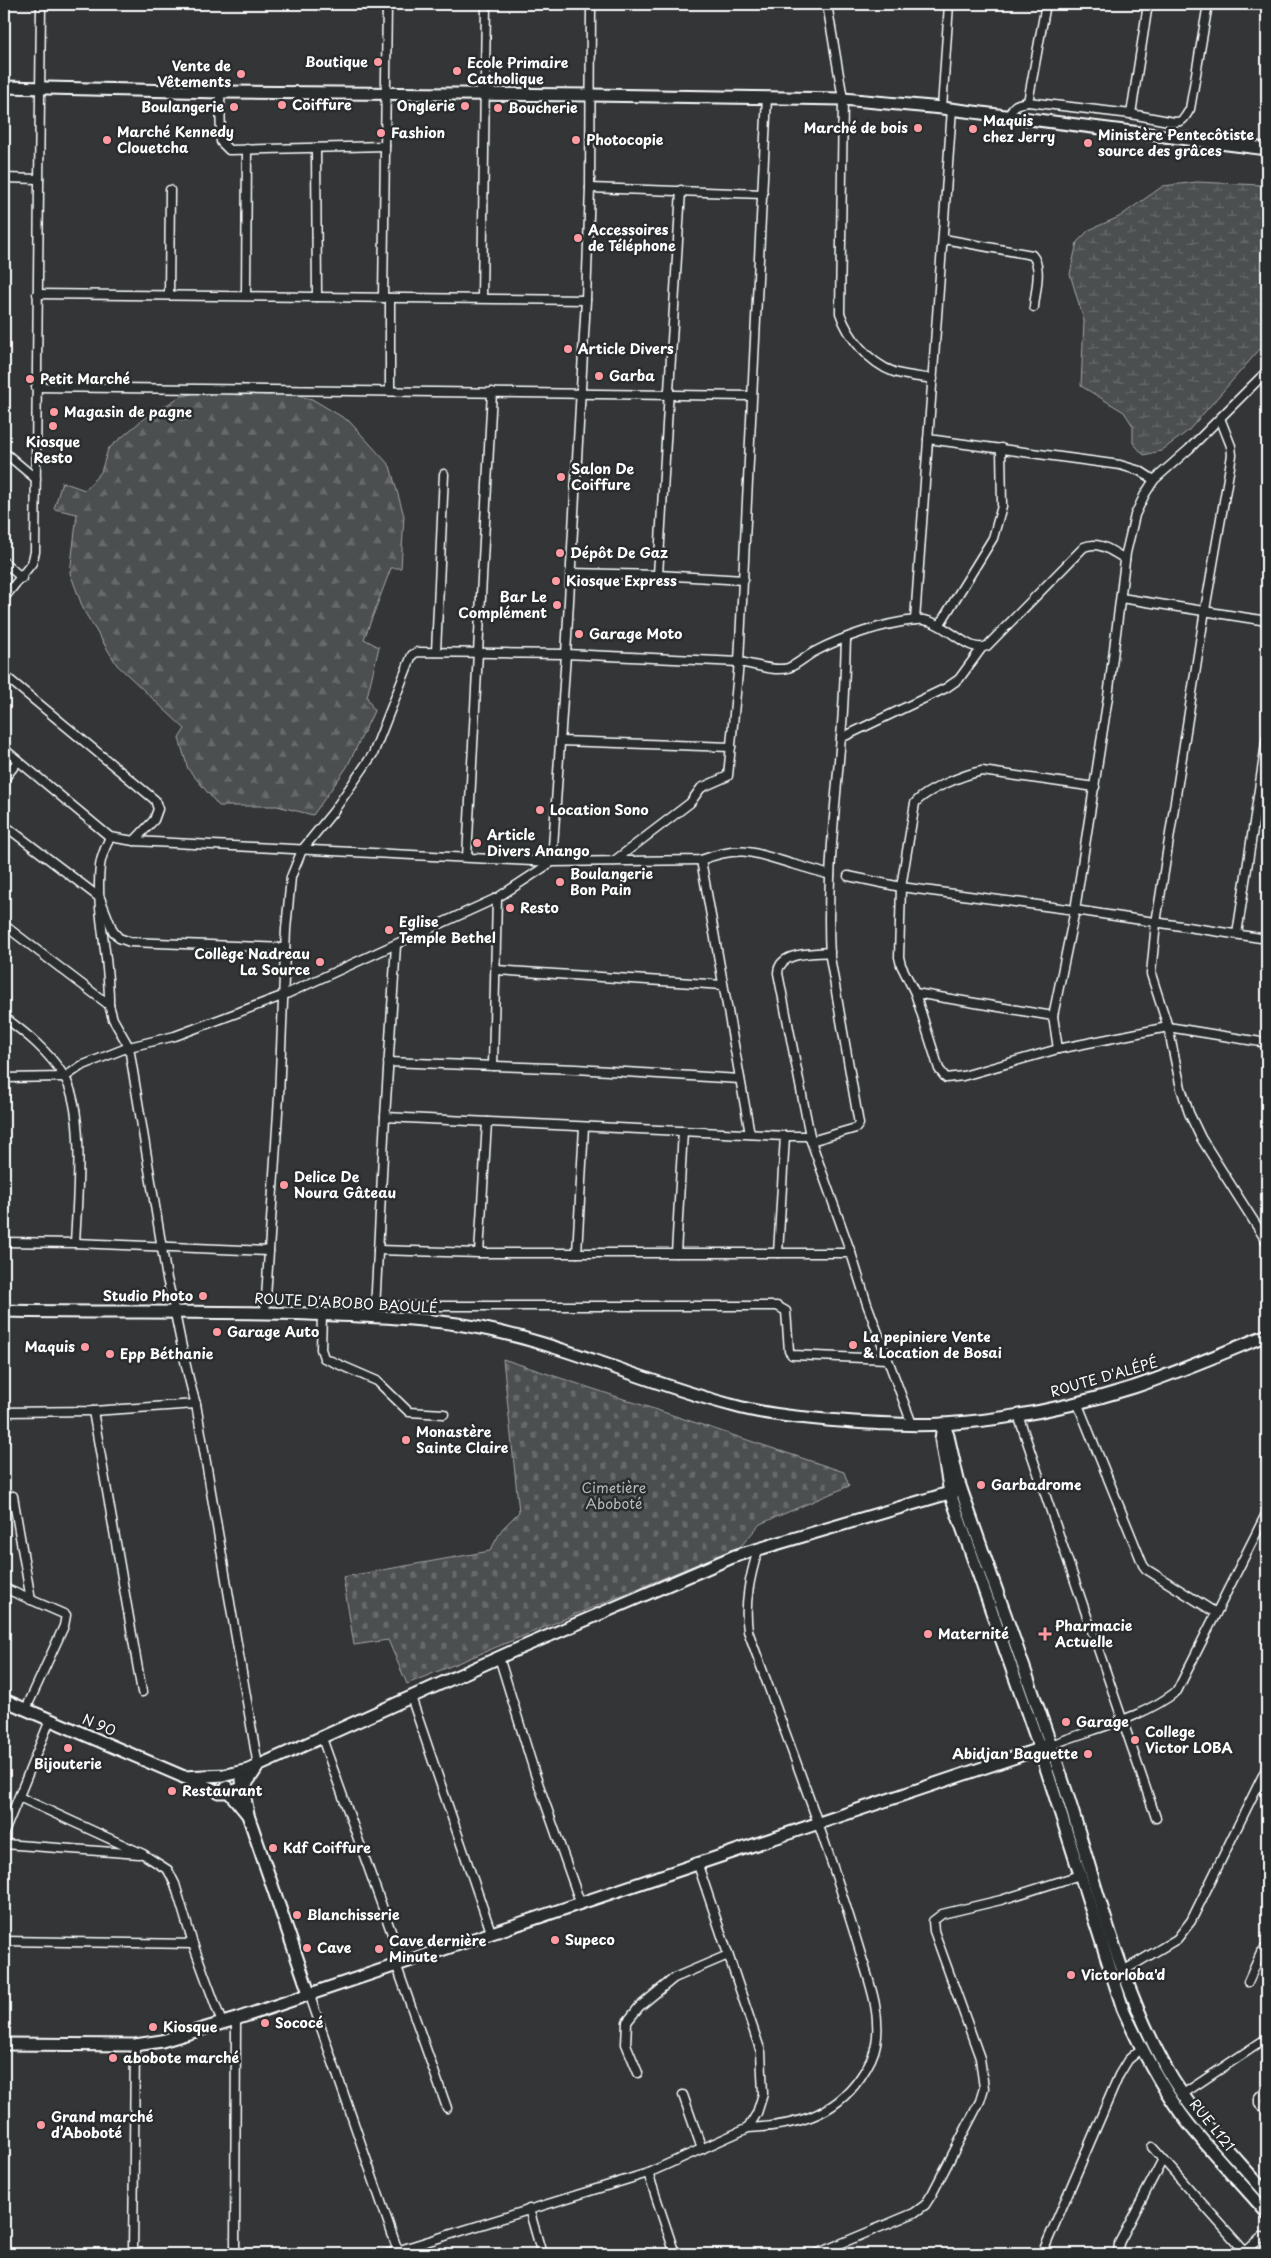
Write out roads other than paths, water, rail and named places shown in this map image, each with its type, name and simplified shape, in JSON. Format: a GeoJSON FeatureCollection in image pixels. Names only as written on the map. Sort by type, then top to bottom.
{"type":"FeatureCollection","features":[{"type":"Feature","properties":{"kind":"street"},"geometry":{"type":"LineString","coordinates":[[4,598],[22,578],[32,563],[35,552],[42,4]]}},
{"type":"Feature","properties":{"kind":"street"},"geometry":{"type":"LineString","coordinates":[[387,4],[386,298],[390,391]]}},
{"type":"Feature","properties":{"kind":"street"},"geometry":{"type":"LineString","coordinates":[[482,298],[486,4]]}},
{"type":"Feature","properties":{"kind":"street"},"geometry":{"type":"LineString","coordinates":[[552,862],[561,741],[586,300],[590,188],[591,4]]}},
{"type":"Feature","properties":{"kind":"street"},"geometry":{"type":"LineString","coordinates":[[828,4],[843,100],[840,313],[843,322],[855,340],[877,363],[894,372],[933,379]]}},
{"type":"Feature","properties":{"kind":"street"},"geometry":{"type":"LineString","coordinates":[[915,620],[944,239],[949,4]]}},
{"type":"Feature","properties":{"kind":"street"},"geometry":{"type":"LineString","coordinates":[[1028,102],[1046,4]]}},
{"type":"Feature","properties":{"kind":"street"},"geometry":{"type":"LineString","coordinates":[[1131,114],[1148,4]]}},
{"type":"Feature","properties":{"kind":"street"},"geometry":{"type":"LineString","coordinates":[[1009,117],[1013,106],[1017,103],[1028,102],[1131,114],[1180,122],[1185,118],[1190,109],[1208,4]]}},
{"type":"Feature","properties":{"kind":"street"},"geometry":{"type":"LineString","coordinates":[[4,87],[220,92],[768,97],[843,100],[947,109],[1267,149]]}},
{"type":"Feature","properties":{"kind":"street"},"geometry":{"type":"LineString","coordinates":[[220,92],[221,142],[229,150],[386,146]]}},
{"type":"Feature","properties":{"kind":"street"},"geometry":{"type":"LineString","coordinates":[[614,861],[690,803],[701,788],[725,779],[728,776],[739,662],[744,580],[768,97]]}},
{"type":"Feature","properties":{"kind":"street"},"geometry":{"type":"LineString","coordinates":[[316,148],[317,297]]}},
{"type":"Feature","properties":{"kind":"street"},"geometry":{"type":"LineString","coordinates":[[246,295],[247,149]]}},
{"type":"Feature","properties":{"kind":"street"},"geometry":{"type":"LineString","coordinates":[[4,178],[39,179]]}},
{"type":"Feature","properties":{"kind":"street"},"geometry":{"type":"LineString","coordinates":[[590,188],[763,194]]}},
{"type":"Feature","properties":{"kind":"street"},"geometry":{"type":"LineString","coordinates":[[169,295],[170,190]]}},
{"type":"Feature","properties":{"kind":"street"},"geometry":{"type":"LineString","coordinates":[[658,575],[681,190]]}},
{"type":"Feature","properties":{"kind":"street"},"geometry":{"type":"LineString","coordinates":[[944,239],[1032,255],[1038,267],[1034,307]]}},
{"type":"Feature","properties":{"kind":"street"},"geometry":{"type":"LineString","coordinates":[[37,294],[586,300]]}},
{"type":"Feature","properties":{"kind":"street"},"geometry":{"type":"LineString","coordinates":[[1058,1049],[1053,1016],[1075,910],[1095,787],[1126,559],[1135,515],[1154,480],[1220,418],[1267,370]]}},
{"type":"Feature","properties":{"kind":"street"},"geometry":{"type":"LineString","coordinates":[[36,387],[752,396]]}},
{"type":"Feature","properties":{"kind":"street"},"geometry":{"type":"LineString","coordinates":[[467,857],[492,392]]}},
{"type":"Feature","properties":{"kind":"street"},"geometry":{"type":"LineString","coordinates":[[1220,418],[1231,446],[1232,455],[1205,610],[1156,923],[1151,974],[1168,1027],[1181,1088],[1189,1113],[1201,1138],[1267,1242]]}},
{"type":"Feature","properties":{"kind":"street"},"geometry":{"type":"LineString","coordinates":[[928,439],[1120,465],[1140,471],[1154,480]]}},
{"type":"Feature","properties":{"kind":"street"},"geometry":{"type":"LineString","coordinates":[[940,624],[993,538],[1002,506],[1001,448]]}},
{"type":"Feature","properties":{"kind":"street"},"geometry":{"type":"LineString","coordinates":[[4,452],[36,479]]}},
{"type":"Feature","properties":{"kind":"street"},"geometry":{"type":"LineString","coordinates":[[436,652],[444,474]]}},
{"type":"Feature","properties":{"kind":"street"},"geometry":{"type":"LineString","coordinates":[[841,738],[946,688],[958,679],[981,649],[987,646],[1084,547],[1099,544],[1126,559]]}},
{"type":"Feature","properties":{"kind":"street"},"geometry":{"type":"LineString","coordinates":[[4,562],[22,578]]}},
{"type":"Feature","properties":{"kind":"street"},"geometry":{"type":"LineString","coordinates":[[570,573],[658,575],[744,580]]}},
{"type":"Feature","properties":{"kind":"street"},"geometry":{"type":"LineString","coordinates":[[1121,598],[1267,621]]}},
{"type":"Feature","properties":{"kind":"street"},"geometry":{"type":"LineString","coordinates":[[265,1313],[279,1097],[282,996],[291,877],[302,850],[333,812],[373,754],[412,655],[417,652],[566,654],[739,662],[781,669],[790,668],[813,652],[846,638],[915,620],[929,620],[940,624],[970,646],[981,649]]}},
{"type":"Feature","properties":{"kind":"street"},"geometry":{"type":"LineString","coordinates":[[384,1117],[810,1138],[856,1128],[859,1124],[830,952],[830,875],[841,738],[846,638]]}},
{"type":"Feature","properties":{"kind":"street"},"geometry":{"type":"LineString","coordinates":[[4,675],[155,800],[158,809],[154,820],[134,841]]}},
{"type":"Feature","properties":{"kind":"street"},"geometry":{"type":"LineString","coordinates":[[1236,934],[1267,737]]}},
{"type":"Feature","properties":{"kind":"street"},"geometry":{"type":"LineString","coordinates":[[561,741],[731,747]]}},
{"type":"Feature","properties":{"kind":"street"},"geometry":{"type":"LineString","coordinates":[[4,749],[110,837],[134,841],[552,862],[700,860],[724,852],[751,852],[830,875]]}},
{"type":"Feature","properties":{"kind":"street"},"geometry":{"type":"LineString","coordinates":[[4,779],[18,761]]}},
{"type":"Feature","properties":{"kind":"street"},"geometry":{"type":"LineString","coordinates":[[1095,787],[982,771],[973,773],[924,795],[913,807],[901,887],[899,957],[901,966],[914,993],[939,1069],[946,1078],[963,1076],[1058,1049],[1168,1027],[1267,1043]]}},
{"type":"Feature","properties":{"kind":"street"},"geometry":{"type":"LineString","coordinates":[[4,825],[100,898],[113,932],[119,938],[130,942],[285,948]]}},
{"type":"Feature","properties":{"kind":"street"},"geometry":{"type":"LineString","coordinates":[[110,837],[100,865],[100,898],[109,978],[109,1005],[113,1019],[130,1047],[162,1248],[186,1370],[196,1404],[258,1766],[243,1788]]}},
{"type":"Feature","properties":{"kind":"street"},"geometry":{"type":"LineString","coordinates":[[700,860],[750,1134]]}},
{"type":"Feature","properties":{"kind":"street"},"geometry":{"type":"LineString","coordinates":[[4,1078],[65,1078],[81,1066],[130,1047],[175,1036],[282,996],[497,898],[552,862]]}},
{"type":"Feature","properties":{"kind":"street"},"geometry":{"type":"LineString","coordinates":[[848,876],[901,887],[1075,910],[1267,939]]}},
{"type":"Feature","properties":{"kind":"street"},"geometry":{"type":"LineString","coordinates":[[493,1066],[497,898]]}},
{"type":"Feature","properties":{"kind":"street"},"geometry":{"type":"LineString","coordinates":[[4,925],[109,1005]]}},
{"type":"Feature","properties":{"kind":"street"},"geometry":{"type":"LineString","coordinates":[[396,945],[384,1117],[375,1311],[777,1306],[786,1312],[788,1351],[792,1355],[887,1359]]}},
{"type":"Feature","properties":{"kind":"street"},"geometry":{"type":"LineString","coordinates":[[830,952],[789,958],[778,967],[794,1062],[810,1138],[887,1359],[912,1424]]}},
{"type":"Feature","properties":{"kind":"street"},"geometry":{"type":"LineString","coordinates":[[496,970],[723,985]]}},
{"type":"Feature","properties":{"kind":"street"},"geometry":{"type":"LineString","coordinates":[[914,993],[1053,1016]]}},
{"type":"Feature","properties":{"kind":"street"},"geometry":{"type":"LineString","coordinates":[[4,1017],[48,1054],[65,1078],[73,1101],[78,1134],[79,1168],[75,1243]]}},
{"type":"Feature","properties":{"kind":"street"},"geometry":{"type":"LineString","coordinates":[[388,1062],[740,1079]]}},
{"type":"Feature","properties":{"kind":"street"},"geometry":{"type":"LineString","coordinates":[[479,1252],[487,1122]]}},
{"type":"Feature","properties":{"kind":"street"},"geometry":{"type":"LineString","coordinates":[[577,1253],[584,1126]]}},
{"type":"Feature","properties":{"kind":"street"},"geometry":{"type":"LineString","coordinates":[[676,1253],[683,1131]]}},
{"type":"Feature","properties":{"kind":"street"},"geometry":{"type":"LineString","coordinates":[[778,1253],[785,1136]]}},
{"type":"Feature","properties":{"kind":"street"},"geometry":{"type":"LineString","coordinates":[[4,1242],[269,1251]]}},
{"type":"Feature","properties":{"kind":"street"},"geometry":{"type":"LineString","coordinates":[[378,1250],[577,1253],[851,1253]]}},
{"type":"Feature","properties":{"kind":"street","name":"ROUTE D'ABOBO BAOULÉ"},"geometry":{"type":"LineString","coordinates":[[4,1312],[322,1315],[375,1311],[504,1332],[551,1345],[698,1397],[736,1407],[802,1417],[912,1424],[943,1424]]}},
{"type":"Feature","properties":{"kind":"street"},"geometry":{"type":"LineString","coordinates":[[322,1315],[321,1350],[324,1358],[377,1381],[409,1412],[444,1414]]}},
{"type":"Feature","properties":{"kind":"street","name":"ROUTE D'ALÉPÉ"},"geometry":{"type":"LineString","coordinates":[[943,1424],[1018,1415],[1077,1402],[1132,1387],[1267,1336]]}},
{"type":"Feature","properties":{"kind":"street"},"geometry":{"type":"LineString","coordinates":[[1077,1402],[1143,1565],[1146,1569],[1216,1613]]}},
{"type":"Feature","properties":{"kind":"street"},"geometry":{"type":"LineString","coordinates":[[4,1412],[93,1411],[196,1404]]}},
{"type":"Feature","properties":{"kind":"street"},"geometry":{"type":"LineString","coordinates":[[93,1411],[142,1692]]}},
{"type":"Feature","properties":{"kind":"street"},"geometry":{"type":"LineString","coordinates":[[1018,1415],[1156,1818]]}},
{"type":"Feature","properties":{"kind":"street"},"geometry":{"type":"LineString","coordinates":[[943,1424],[941,1440],[943,1463],[956,1491],[1123,1971],[1152,2041],[1183,2094],[1267,2194]]}},
{"type":"Feature","properties":{"kind":"street","name":"N 90"},"geometry":{"type":"LineString","coordinates":[[183,1777],[232,1774],[258,1766],[499,1657],[735,1556],[956,1491]]}},
{"type":"Feature","properties":{"kind":"street"},"geometry":{"type":"LineString","coordinates":[[13,1496],[31,1600]]}},
{"type":"Feature","properties":{"kind":"street"},"geometry":{"type":"LineString","coordinates":[[4,2044],[135,2046],[162,2041],[222,2023],[697,1862],[1123,1721],[1169,1698],[1177,1691],[1266,1514]]}},
{"type":"Feature","properties":{"kind":"street"},"geometry":{"type":"LineString","coordinates":[[387,2254],[399,2253],[529,2209],[648,2173],[748,2128],[794,2123],[819,2114],[841,2101],[868,2066],[876,2046],[878,2027],[872,1995],[849,1916],[818,1823],[748,1631],[749,1586],[758,1550]]}},
{"type":"Feature","properties":{"kind":"street"},"geometry":{"type":"LineString","coordinates":[[4,1588],[66,1615],[64,1626],[26,1709]]}},
{"type":"Feature","properties":{"kind":"street"},"geometry":{"type":"LineString","coordinates":[[499,1657],[535,1774],[580,1902]]}},
{"type":"Feature","properties":{"kind":"street"},"geometry":{"type":"LineString","coordinates":[[411,1697],[491,1932]]}},
{"type":"Feature","properties":{"kind":"street","name":"N 90"},"geometry":{"type":"LineString","coordinates":[[4,1700],[209,1789],[229,1792],[243,1788]]}},
{"type":"Feature","properties":{"kind":"street"},"geometry":{"type":"LineString","coordinates":[[4,1833],[50,1720]]}},
{"type":"Feature","properties":{"kind":"street"},"geometry":{"type":"LineString","coordinates":[[322,1738],[447,2108]]}},
{"type":"Feature","properties":{"kind":"street","name":"RUE L121"},"geometry":{"type":"LineString","coordinates":[[1045,1747],[1080,1875],[1123,2009],[1141,2049],[1188,2123],[1267,2213]]}},
{"type":"Feature","properties":{"kind":"street"},"geometry":{"type":"LineString","coordinates":[[1123,1971],[1176,1939],[1191,1921],[1267,1767]]}},
{"type":"Feature","properties":{"kind":"street"},"geometry":{"type":"LineString","coordinates":[[232,1774],[243,1788],[248,1815],[399,2253]]}},
{"type":"Feature","properties":{"kind":"street"},"geometry":{"type":"LineString","coordinates":[[232,1774],[229,1792],[248,1815]]}},
{"type":"Feature","properties":{"kind":"street"},"geometry":{"type":"LineString","coordinates":[[19,1797],[143,1854],[168,1870],[175,1884],[193,1944],[222,2023]]}},
{"type":"Feature","properties":{"kind":"street"},"geometry":{"type":"LineString","coordinates":[[4,1844],[143,1854]]}},
{"type":"Feature","properties":{"kind":"street"},"geometry":{"type":"LineString","coordinates":[[697,1862],[755,2032],[762,2066],[763,2094],[757,2113],[748,2128]]}},
{"type":"Feature","properties":{"kind":"street"},"geometry":{"type":"LineString","coordinates":[[816,2254],[914,2213],[925,2205],[980,2101],[984,2088],[980,2058],[934,1931],[933,1921],[942,1914],[1001,1900],[1080,1875]]}},
{"type":"Feature","properties":{"kind":"street"},"geometry":{"type":"LineString","coordinates":[[4,1941],[193,1944]]}},
{"type":"Feature","properties":{"kind":"street"},"geometry":{"type":"LineString","coordinates":[[1248,1982],[1261,1953],[1267,1946]]}},
{"type":"Feature","properties":{"kind":"street"},"geometry":{"type":"LineString","coordinates":[[638,2074],[626,2044],[627,2022],[639,2007],[674,1978],[728,1955]]}},
{"type":"Feature","properties":{"kind":"street"},"geometry":{"type":"LineString","coordinates":[[235,2254],[236,2018]]}},
{"type":"Feature","properties":{"kind":"street"},"geometry":{"type":"LineString","coordinates":[[1183,2094],[1267,2038]]}},
{"type":"Feature","properties":{"kind":"street"},"geometry":{"type":"LineString","coordinates":[[134,2254],[135,2046]]}},
{"type":"Feature","properties":{"kind":"street"},"geometry":{"type":"LineString","coordinates":[[1042,2254],[1119,2075],[1128,2060],[1141,2049]]}},
{"type":"Feature","properties":{"kind":"street"},"geometry":{"type":"LineString","coordinates":[[1264,2091],[1258,2097],[1259,2103],[1267,2111]]}},
{"type":"Feature","properties":{"kind":"street"},"geometry":{"type":"LineString","coordinates":[[683,2095],[702,2149]]}},
{"type":"Feature","properties":{"kind":"street"},"geometry":{"type":"LineString","coordinates":[[1152,2147],[1245,2254],[1262,2238]]}},
{"type":"Feature","properties":{"kind":"street"},"geometry":{"type":"LineString","coordinates":[[1118,2254],[1118,2243],[1163,2159]]}},
{"type":"Feature","properties":{"kind":"street"},"geometry":{"type":"LineString","coordinates":[[648,2173],[675,2254]]}},
{"type":"Feature","properties":{"kind":"street"},"geometry":{"type":"LineString","coordinates":[[529,2209],[542,2254]]}},
{"type":"Feature","properties":{"kind":"place","name":"Boutique"},"geometry":{"type":"Point","coordinates":[378,62]}},
{"type":"Feature","properties":{"kind":"place","name":"Ecole Primaire Catholique"},"geometry":{"type":"Point","coordinates":[457,71]}},
{"type":"Feature","properties":{"kind":"place","name":"Vente de Vêtements"},"geometry":{"type":"Point","coordinates":[241,74]}},
{"type":"Feature","properties":{"kind":"place","name":"Coiffure"},"geometry":{"type":"Point","coordinates":[282,105]}},
{"type":"Feature","properties":{"kind":"place","name":"Onglerie"},"geometry":{"type":"Point","coordinates":[465,106]}},
{"type":"Feature","properties":{"kind":"place","name":"Boulangerie"},"geometry":{"type":"Point","coordinates":[234,107]}},
{"type":"Feature","properties":{"kind":"place","name":"Boucherie"},"geometry":{"type":"Point","coordinates":[498,108]}},
{"type":"Feature","properties":{"kind":"place","name":"Marché de bois"},"geometry":{"type":"Point","coordinates":[918,128]}},
{"type":"Feature","properties":{"kind":"place","name":"Maquis chez Jerry"},"geometry":{"type":"Point","coordinates":[973,129]}},
{"type":"Feature","properties":{"kind":"place","name":"Fashion"},"geometry":{"type":"Point","coordinates":[381,133]}},
{"type":"Feature","properties":{"kind":"place","name":"Marché Kennedy Clouetcha"},"geometry":{"type":"Point","coordinates":[107,140]}},
{"type":"Feature","properties":{"kind":"place","name":"Photocopie"},"geometry":{"type":"Point","coordinates":[576,140]}},
{"type":"Feature","properties":{"kind":"place","name":"Ministère Pentecôtiste source des grâces"},"geometry":{"type":"Point","coordinates":[1088,143]}},
{"type":"Feature","properties":{"kind":"place","name":"Accessoires de Téléphone"},"geometry":{"type":"Point","coordinates":[578,238]}},
{"type":"Feature","properties":{"kind":"place","name":"Article Divers"},"geometry":{"type":"Point","coordinates":[568,349]}},
{"type":"Feature","properties":{"kind":"place","name":"Garba"},"geometry":{"type":"Point","coordinates":[599,376]}},
{"type":"Feature","properties":{"kind":"place","name":"Petit Marché"},"geometry":{"type":"Point","coordinates":[30,379]}},
{"type":"Feature","properties":{"kind":"place","name":"Magasin de pagne"},"geometry":{"type":"Point","coordinates":[54,412]}},
{"type":"Feature","properties":{"kind":"place","name":"Kiosque Resto"},"geometry":{"type":"Point","coordinates":[53,426]}},
{"type":"Feature","properties":{"kind":"place","name":"Salon De Coiffure"},"geometry":{"type":"Point","coordinates":[561,477]}},
{"type":"Feature","properties":{"kind":"place","name":"Dépôt De Gaz"},"geometry":{"type":"Point","coordinates":[560,553]}},
{"type":"Feature","properties":{"kind":"place","name":"Kiosque Express"},"geometry":{"type":"Point","coordinates":[556,581]}},
{"type":"Feature","properties":{"kind":"place","name":"Bar Le Complément"},"geometry":{"type":"Point","coordinates":[557,605]}},
{"type":"Feature","properties":{"kind":"place","name":"Garage Moto"},"geometry":{"type":"Point","coordinates":[579,634]}},
{"type":"Feature","properties":{"kind":"place","name":"Location Sono"},"geometry":{"type":"Point","coordinates":[540,810]}},
{"type":"Feature","properties":{"kind":"place","name":"Article Divers Anango"},"geometry":{"type":"Point","coordinates":[477,843]}},
{"type":"Feature","properties":{"kind":"place","name":"Boulangerie Bon Pain"},"geometry":{"type":"Point","coordinates":[560,882]}},
{"type":"Feature","properties":{"kind":"place","name":"Resto"},"geometry":{"type":"Point","coordinates":[510,908]}},
{"type":"Feature","properties":{"kind":"place","name":"Eglise Temple Bethel"},"geometry":{"type":"Point","coordinates":[389,930]}},
{"type":"Feature","properties":{"kind":"place","name":"Collège Nadreau La Source"},"geometry":{"type":"Point","coordinates":[320,962]}},
{"type":"Feature","properties":{"kind":"place","name":"Delice De Noura Gâteau"},"geometry":{"type":"Point","coordinates":[284,1185]}},
{"type":"Feature","properties":{"kind":"place","name":"Studio Photo"},"geometry":{"type":"Point","coordinates":[203,1296]}},
{"type":"Feature","properties":{"kind":"place","name":"Garage Auto"},"geometry":{"type":"Point","coordinates":[217,1332]}},
{"type":"Feature","properties":{"kind":"place","name":"La pepiniere Vente & Location de Bosai"},"geometry":{"type":"Point","coordinates":[853,1345]}},
{"type":"Feature","properties":{"kind":"place","name":"Maquis"},"geometry":{"type":"Point","coordinates":[85,1347]}},
{"type":"Feature","properties":{"kind":"place","name":"Epp Béthanie"},"geometry":{"type":"Point","coordinates":[110,1354]}},
{"type":"Feature","properties":{"kind":"place","name":"Monastère Sainte Claire"},"geometry":{"type":"Point","coordinates":[406,1440]}},
{"type":"Feature","properties":{"kind":"place","name":"Garbadrome"},"geometry":{"type":"Point","coordinates":[981,1485]}},
{"type":"Feature","properties":{"kind":"place","name":"Maternité"},"geometry":{"type":"Point","coordinates":[928,1634]}},
{"type":"Feature","properties":{"kind":"place","name":"Pharmacie Actuelle"},"geometry":{"type":"Point","coordinates":[1045,1634]}},
{"type":"Feature","properties":{"kind":"place","name":"Garage"},"geometry":{"type":"Point","coordinates":[1066,1722]}},
{"type":"Feature","properties":{"kind":"place","name":"College Victor LOBA"},"geometry":{"type":"Point","coordinates":[1135,1740]}},
{"type":"Feature","properties":{"kind":"place","name":"Bijouterie"},"geometry":{"type":"Point","coordinates":[68,1748]}},
{"type":"Feature","properties":{"kind":"place","name":"Abidjan Baguette"},"geometry":{"type":"Point","coordinates":[1088,1754]}},
{"type":"Feature","properties":{"kind":"place","name":"Restaurant"},"geometry":{"type":"Point","coordinates":[172,1791]}},
{"type":"Feature","properties":{"kind":"place","name":"Kdf Coiffure"},"geometry":{"type":"Point","coordinates":[273,1848]}},
{"type":"Feature","properties":{"kind":"place","name":"Blanchisserie"},"geometry":{"type":"Point","coordinates":[297,1915]}},
{"type":"Feature","properties":{"kind":"place","name":"Supeco"},"geometry":{"type":"Point","coordinates":[555,1940]}},
{"type":"Feature","properties":{"kind":"place","name":"Cave"},"geometry":{"type":"Point","coordinates":[307,1948]}},
{"type":"Feature","properties":{"kind":"place","name":"Cave dernière Minute"},"geometry":{"type":"Point","coordinates":[379,1949]}},
{"type":"Feature","properties":{"kind":"place","name":"Victorloba'd"},"geometry":{"type":"Point","coordinates":[1071,1975]}},
{"type":"Feature","properties":{"kind":"place","name":"Sococé"},"geometry":{"type":"Point","coordinates":[265,2023]}},
{"type":"Feature","properties":{"kind":"place","name":"Kiosque"},"geometry":{"type":"Point","coordinates":[153,2027]}},
{"type":"Feature","properties":{"kind":"place","name":"abobote marché"},"geometry":{"type":"Point","coordinates":[113,2058]}},
{"type":"Feature","properties":{"kind":"place","name":"Grand marché d’Aboboté"},"geometry":{"type":"Point","coordinates":[41,2125]}},
{"type":"Feature","properties":{"kind":"park label","name":"Cimetière Aboboté"},"geometry":{"type":"Point","coordinates":[614,1496]}}]}
